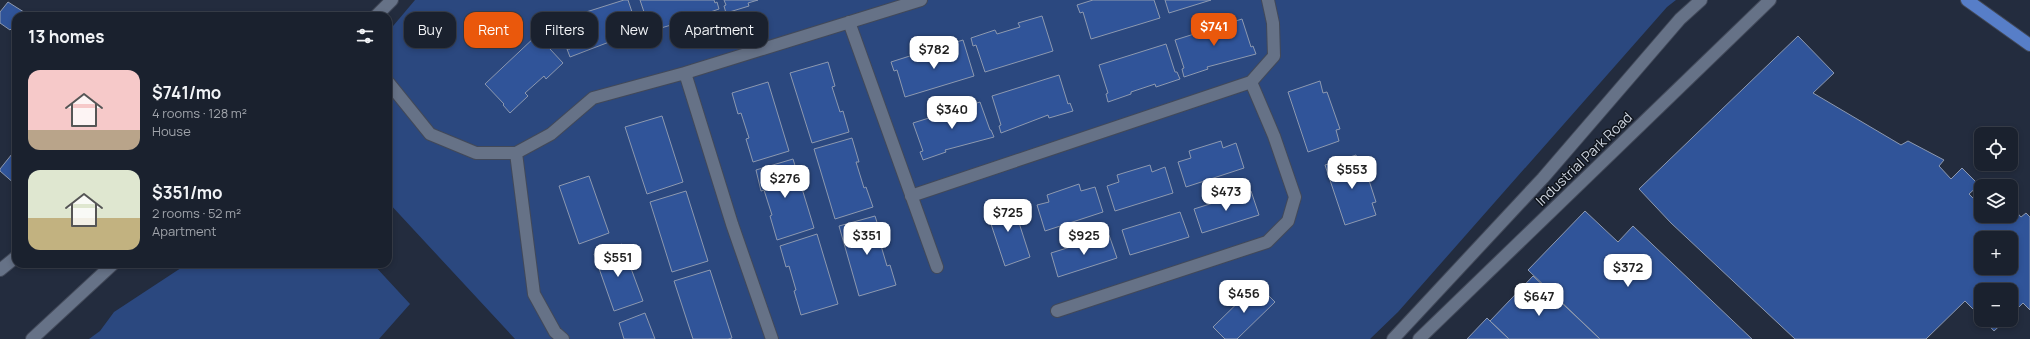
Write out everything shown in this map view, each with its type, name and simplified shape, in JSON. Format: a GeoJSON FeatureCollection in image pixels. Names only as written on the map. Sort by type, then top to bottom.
{"type":"FeatureCollection","features":[{"type":"Feature","properties":{"kind":"main road"},"geometry":{"type":"LineString","coordinates":[[1968,1],[2030,45]]}},
{"type":"Feature","properties":{"kind":"street"},"geometry":{"type":"LineString","coordinates":[[392,87],[430,134],[476,153],[516,153],[551,134],[593,98],[685,74],[921,0]]}},
{"type":"Feature","properties":{"kind":"street"},"geometry":{"type":"LineString","coordinates":[[911,196],[1251,82],[1274,56],[1273,23],[1268,0]]}},
{"type":"Feature","properties":{"kind":"street","name":"Industrial Park Road"},"geometry":{"type":"LineString","coordinates":[[1394,339],[1544,178],[1680,19],[1701,0]]}},
{"type":"Feature","properties":{"kind":"street","name":"Industrial Park Road"},"geometry":{"type":"LineString","coordinates":[[1419,339],[1770,0]]}},
{"type":"Feature","properties":{"kind":"street"},"geometry":{"type":"LineString","coordinates":[[379,12],[386,1]]}},
{"type":"Feature","properties":{"kind":"street"},"geometry":{"type":"LineString","coordinates":[[848,22],[937,267]]}},
{"type":"Feature","properties":{"kind":"street"},"geometry":{"type":"LineString","coordinates":[[685,74],[732,224],[772,339]]}},
{"type":"Feature","properties":{"kind":"street"},"geometry":{"type":"LineString","coordinates":[[1057,311],[1268,242],[1288,221],[1295,197],[1274,136],[1251,82]]}},
{"type":"Feature","properties":{"kind":"street"},"geometry":{"type":"LineString","coordinates":[[516,153],[534,294],[555,332],[563,339]]}},
{"type":"Feature","properties":{"kind":"street"},"geometry":{"type":"LineString","coordinates":[[0,270],[12,260]]}},
{"type":"Feature","properties":{"kind":"street"},"geometry":{"type":"LineString","coordinates":[[32,339],[109,268]]}},
{"type":"Feature","properties":{"kind":"shaded area"},"geometry":{"type":"Polygon","coordinates":[[[415,0],[1676,0],[1667,7],[1398,312],[1370,339],[515,339],[392,206],[392,27],[404,13],[404,48],[456,48],[456,12],[405,12],[415,0]]]}},
{"type":"Feature","properties":{"kind":"shaded area"},"geometry":{"type":"Polygon","coordinates":[[[181,268],[377,268],[410,304],[379,339],[89,339],[100,331],[114,312],[181,268]]]}},
{"type":"Feature","properties":{"kind":"building"},"geometry":{"type":"Polygon","coordinates":[[[628,0],[632,12],[606,12],[606,43],[598,46],[598,12],[586,12],[628,0]]]}},
{"type":"Feature","properties":{"kind":"building"},"geometry":{"type":"Polygon","coordinates":[[[640,0],[714,0],[715,3],[717,2],[719,9],[710,12],[670,12],[670,25],[662,28],[662,12],[644,12],[640,0]]]}},
{"type":"Feature","properties":{"kind":"building"},"geometry":{"type":"Polygon","coordinates":[[[724,0],[758,0],[748,3],[749,6],[729,12],[726,12],[724,6],[726,5],[724,0]]]}},
{"type":"Feature","properties":{"kind":"building"},"geometry":{"type":"Polygon","coordinates":[[[1093,0],[1154,0],[1160,18],[1091,39],[1083,12],[1080,13],[1077,5],[1093,0]]]}},
{"type":"Feature","properties":{"kind":"building"},"geometry":{"type":"Polygon","coordinates":[[[1165,0],[1211,0],[1169,13],[1165,0]]]}},
{"type":"Feature","properties":{"kind":"building"},"geometry":{"type":"Polygon","coordinates":[[[8,2],[24,12],[12,12],[12,28],[10,30],[0,23],[0,12],[8,2]]]}},
{"type":"Feature","properties":{"kind":"building"},"geometry":{"type":"Polygon","coordinates":[[[1042,16],[1053,51],[985,72],[976,45],[973,46],[971,38],[995,30],[997,34],[1020,27],[1018,23],[1042,16]]]}},
{"type":"Feature","properties":{"kind":"building"},"geometry":{"type":"Polygon","coordinates":[[[1242,19],[1251,47],[1253,46],[1256,54],[1207,67],[1208,69],[1184,77],[1182,69],[1184,68],[1175,40],[1242,19]]]}},
{"type":"Feature","properties":{"kind":"building"},"geometry":{"type":"Polygon","coordinates":[[[1798,36],[1834,73],[1813,93],[1901,145],[1908,141],[1944,160],[1939,166],[1951,179],[1962,168],[1974,180],[1974,190],[1969,194],[1974,199],[1974,223],[2018,223],[2018,214],[2021,217],[2026,213],[2030,217],[2030,310],[2023,303],[2018,308],[2018,283],[1974,283],[1974,310],[1965,301],[1926,339],[1795,339],[1671,223],[1639,189],[1798,36]]]}},
{"type":"Feature","properties":{"kind":"building"},"geometry":{"type":"Polygon","coordinates":[[[963,40],[974,76],[905,97],[897,70],[894,71],[891,62],[916,54],[918,61],[945,52],[943,46],[963,40]]]}},
{"type":"Feature","properties":{"kind":"building"},"geometry":{"type":"Polygon","coordinates":[[[531,41],[531,48],[549,48],[563,63],[546,79],[544,76],[525,93],[528,96],[510,113],[503,105],[504,104],[485,84],[531,41]]]}},
{"type":"Feature","properties":{"kind":"building"},"geometry":{"type":"Polygon","coordinates":[[[1166,44],[1175,72],[1177,72],[1180,79],[1156,87],[1155,84],[1108,102],[1106,94],[1108,93],[1099,65],[1166,44]]]}},
{"type":"Feature","properties":{"kind":"building"},"geometry":{"type":"Polygon","coordinates":[[[594,48],[570,57],[567,49],[594,48]]]}},
{"type":"Feature","properties":{"kind":"building"},"geometry":{"type":"Polygon","coordinates":[[[828,62],[835,86],[832,87],[840,112],[843,111],[849,132],[812,143],[790,73],[828,62]]]}},
{"type":"Feature","properties":{"kind":"building"},"geometry":{"type":"Polygon","coordinates":[[[1059,75],[1068,104],[1070,103],[1073,111],[1049,118],[1048,115],[1001,133],[999,126],[1001,125],[992,96],[1059,75]]]}},
{"type":"Feature","properties":{"kind":"building"},"geometry":{"type":"Polygon","coordinates":[[[1320,81],[1323,93],[1327,92],[1340,129],[1336,130],[1339,141],[1308,152],[1288,92],[1320,81]]]}},
{"type":"Feature","properties":{"kind":"building"},"geometry":{"type":"Polygon","coordinates":[[[768,82],[789,151],[753,162],[746,139],[749,138],[741,113],[738,114],[732,93],[768,82]]]}},
{"type":"Feature","properties":{"kind":"building"},"geometry":{"type":"Polygon","coordinates":[[[980,102],[994,137],[945,150],[946,152],[923,160],[920,152],[923,151],[913,123],[980,102]]]}},
{"type":"Feature","properties":{"kind":"building"},"geometry":{"type":"Polygon","coordinates":[[[662,116],[683,182],[647,194],[625,127],[662,116]]]}},
{"type":"Feature","properties":{"kind":"building"},"geometry":{"type":"Polygon","coordinates":[[[852,138],[859,162],[856,162],[864,188],[866,187],[873,207],[835,219],[814,149],[852,138]]]}},
{"type":"Feature","properties":{"kind":"building"},"geometry":{"type":"Polygon","coordinates":[[[1221,141],[1223,148],[1236,143],[1244,168],[1186,187],[1178,162],[1191,158],[1189,151],[1221,141]]]}},
{"type":"Feature","properties":{"kind":"building"},"geometry":{"type":"Polygon","coordinates":[[[12,154],[12,182],[0,171],[12,154]]]}},
{"type":"Feature","properties":{"kind":"building"},"geometry":{"type":"Polygon","coordinates":[[[1356,155],[1360,166],[1364,165],[1376,202],[1372,203],[1376,215],[1345,225],[1325,165],[1356,155]]]}},
{"type":"Feature","properties":{"kind":"building"},"geometry":{"type":"Polygon","coordinates":[[[793,159],[814,228],[777,240],[770,216],[772,215],[764,190],[761,191],[756,170],[793,159]]]}},
{"type":"Feature","properties":{"kind":"building"},"geometry":{"type":"Polygon","coordinates":[[[1150,165],[1152,172],[1165,167],[1173,193],[1115,211],[1107,186],[1119,182],[1117,175],[1150,165]]]}},
{"type":"Feature","properties":{"kind":"building"},"geometry":{"type":"Polygon","coordinates":[[[589,176],[609,233],[579,244],[559,186],[589,176]]]}},
{"type":"Feature","properties":{"kind":"building"},"geometry":{"type":"Polygon","coordinates":[[[1079,184],[1081,191],[1095,187],[1103,212],[1045,231],[1037,205],[1049,202],[1047,195],[1079,184]]]}},
{"type":"Feature","properties":{"kind":"building"},"geometry":{"type":"Polygon","coordinates":[[[686,191],[708,261],[672,272],[650,202],[686,191]]]}},
{"type":"Feature","properties":{"kind":"building"},"geometry":{"type":"Polygon","coordinates":[[[1251,191],[1259,215],[1202,233],[1194,209],[1251,191]]]}},
{"type":"Feature","properties":{"kind":"building"},"geometry":{"type":"Polygon","coordinates":[[[1012,201],[1030,257],[1005,266],[986,209],[1012,201]]]}},
{"type":"Feature","properties":{"kind":"building"},"geometry":{"type":"Polygon","coordinates":[[[1585,211],[1618,242],[1633,226],[1752,339],[1600,339],[1528,270],[1585,211]]]}},
{"type":"Feature","properties":{"kind":"building"},"geometry":{"type":"Polygon","coordinates":[[[1180,212],[1189,237],[1130,255],[1122,230],[1180,212]]]}},
{"type":"Feature","properties":{"kind":"building"},"geometry":{"type":"Polygon","coordinates":[[[875,216],[882,238],[879,239],[887,266],[890,265],[896,285],[859,296],[839,226],[875,216]]]}},
{"type":"Feature","properties":{"kind":"building"},"geometry":{"type":"Polygon","coordinates":[[[817,234],[838,304],[801,315],[789,266],[786,267],[780,246],[817,234]]]}},
{"type":"Feature","properties":{"kind":"building"},"geometry":{"type":"Polygon","coordinates":[[[1109,235],[1117,258],[1058,277],[1051,253],[1109,235]]]}},
{"type":"Feature","properties":{"kind":"building"},"geometry":{"type":"Polygon","coordinates":[[[622,244],[643,301],[614,311],[594,254],[622,244]]]}},
{"type":"Feature","properties":{"kind":"building"},"geometry":{"type":"Polygon","coordinates":[[[710,270],[732,338],[693,339],[674,281],[710,270]]]}},
{"type":"Feature","properties":{"kind":"building"},"geometry":{"type":"Polygon","coordinates":[[[1533,276],[1600,339],[1509,339],[1490,321],[1533,276]]]}},
{"type":"Feature","properties":{"kind":"building"},"geometry":{"type":"Polygon","coordinates":[[[1257,284],[1275,302],[1237,339],[1225,339],[1213,327],[1257,284]]]}},
{"type":"Feature","properties":{"kind":"building"},"geometry":{"type":"Polygon","coordinates":[[[645,313],[655,339],[624,339],[619,323],[645,313]]]}},
{"type":"Feature","properties":{"kind":"building"},"geometry":{"type":"Polygon","coordinates":[[[1487,318],[1490,321],[1509,339],[1467,339],[1487,318]]]}},
{"type":"Feature","properties":{"kind":"building"},"geometry":{"type":"Polygon","coordinates":[[[1990,327],[1998,327],[1994,331],[1990,327]]]}}]}
